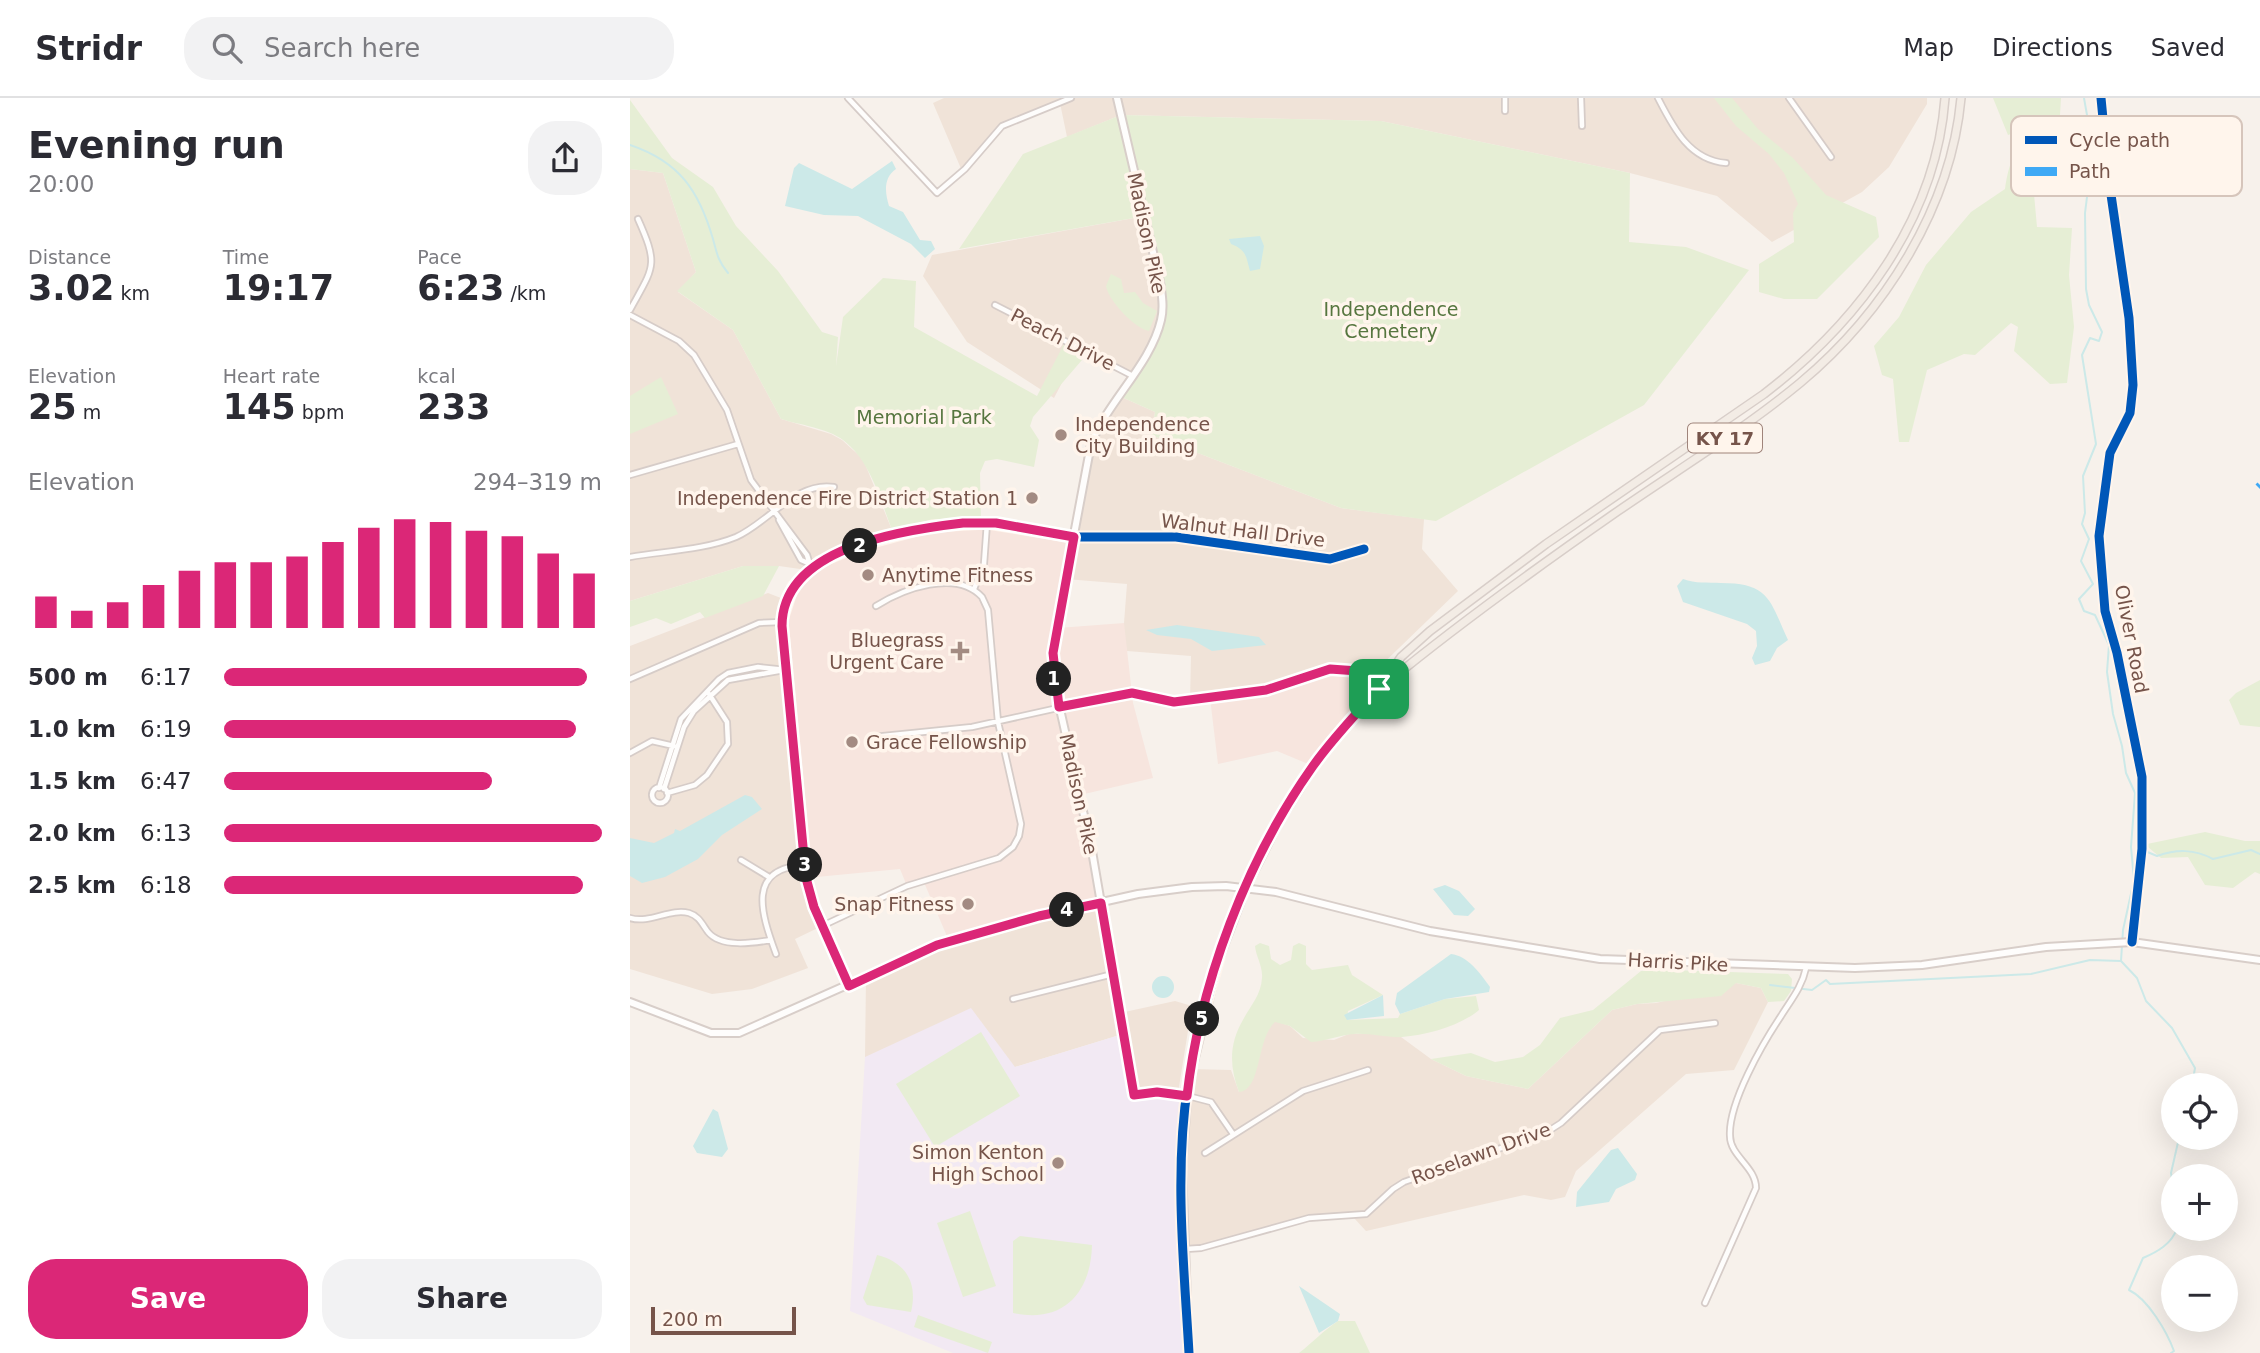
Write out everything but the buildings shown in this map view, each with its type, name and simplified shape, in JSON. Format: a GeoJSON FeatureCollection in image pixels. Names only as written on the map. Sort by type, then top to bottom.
{"type":"FeatureCollection","features":[{"type":"Feature","properties":{"kind":"main road","name":"Madison Pike"},"geometry":{"type":"LineString","coordinates":[[1117,98],[1163,306],[1156,335],[1102,419],[1091,444],[1053,653],[1059,707],[1101,903],[1134,1095],[1148,1092],[1187,1096]]}},
{"type":"Feature","properties":{"kind":"main road","name":"KY 17"},"geometry":{"type":"LineString","coordinates":[[1189,1353],[1182,1169],[1187,1096],[1197,1037],[1214,977],[1246,888],[1280,820],[1313,766],[1379,689],[1401,657],[1457,608],[1764,394],[1827,340],[1854,311],[1876,281],[1911,222],[1938,149],[1945,98]]}},
{"type":"Feature","properties":{"kind":"main road","name":"KY 17"},"geometry":{"type":"LineString","coordinates":[[1379,689],[1474,612],[1762,413],[1830,356],[1882,294],[1920,231],[1950,157],[1961,98]]}},
{"type":"Feature","properties":{"kind":"main road","name":"Harris Pike"},"geometry":{"type":"LineString","coordinates":[[630,1002],[710,1033],[731,1034],[849,986],[937,945],[1039,916],[1168,889],[1246,888],[1296,897],[1430,931],[1575,956],[1806,968],[1922,965],[2059,946],[2132,942],[2260,960]]}},
{"type":"Feature","properties":{"kind":"street"},"geometry":{"type":"LineString","coordinates":[[848,98],[933,191],[940,193],[1002,126],[1071,98]]}},
{"type":"Feature","properties":{"kind":"street"},"geometry":{"type":"LineString","coordinates":[[1505,98],[1505,111]]}},
{"type":"Feature","properties":{"kind":"street"},"geometry":{"type":"LineString","coordinates":[[1581,98],[1582,126]]}},
{"type":"Feature","properties":{"kind":"street"},"geometry":{"type":"LineString","coordinates":[[1658,98],[1676,131],[1689,146],[1712,160],[1726,163]]}},
{"type":"Feature","properties":{"kind":"street"},"geometry":{"type":"LineString","coordinates":[[1789,98],[1831,157]]}},
{"type":"Feature","properties":{"kind":"street","name":"Oliver Road"},"geometry":{"type":"LineString","coordinates":[[2101,98],[2103,116]]}},
{"type":"Feature","properties":{"kind":"street","name":"Oliver Road"},"geometry":{"type":"LineString","coordinates":[[2111,196],[2129,318],[2133,385],[2130,413],[2110,453],[2099,536],[2105,611],[2118,653],[2142,777],[2142,849],[2132,942]]}},
{"type":"Feature","properties":{"kind":"street"},"geometry":{"type":"LineString","coordinates":[[630,310],[653,265],[653,254],[638,219]]}},
{"type":"Feature","properties":{"kind":"street","name":"Peach Drive"},"geometry":{"type":"LineString","coordinates":[[995,305],[1131,375]]}},
{"type":"Feature","properties":{"kind":"street"},"geometry":{"type":"LineString","coordinates":[[630,316],[680,341],[694,355],[727,410],[751,480],[773,513],[784,523],[807,555],[810,566],[791,589],[782,622],[786,670],[810,894],[849,986]]}},
{"type":"Feature","properties":{"kind":"street"},"geometry":{"type":"LineString","coordinates":[[630,475],[738,444]]}},
{"type":"Feature","properties":{"kind":"street"},"geometry":{"type":"LineString","coordinates":[[630,557],[735,537],[809,489],[834,486]]}},
{"type":"Feature","properties":{"kind":"street"},"geometry":{"type":"LineString","coordinates":[[974,589],[984,564],[987,523]]}},
{"type":"Feature","properties":{"kind":"street","name":"Walnut Hall Drive"},"geometry":{"type":"LineString","coordinates":[[810,566],[852,548],[920,528],[987,523],[1074,537],[1176,537],[1330,559],[1364,549]]}},
{"type":"Feature","properties":{"kind":"street"},"geometry":{"type":"LineString","coordinates":[[822,926],[907,886],[999,858],[1013,847],[1021,824],[998,722],[988,610],[982,597],[974,589],[954,584],[929,586],[904,592],[876,606]]}},
{"type":"Feature","properties":{"kind":"street"},"geometry":{"type":"LineString","coordinates":[[630,679],[760,623],[782,622]]}},
{"type":"Feature","properties":{"kind":"street"},"geometry":{"type":"LineString","coordinates":[[708,693],[727,722],[728,744],[707,775],[695,785],[664,790],[675,747],[688,719],[708,693],[729,673],[764,667],[786,670]]}},
{"type":"Feature","properties":{"kind":"street"},"geometry":{"type":"LineString","coordinates":[[873,737],[998,722],[1132,693],[1174,702],[1266,690],[1307,675],[1338,669],[1358,671],[1379,689]]}},
{"type":"Feature","properties":{"kind":"street"},"geometry":{"type":"LineString","coordinates":[[708,693],[735,677],[764,676],[786,670]]}},
{"type":"Feature","properties":{"kind":"street"},"geometry":{"type":"LineString","coordinates":[[630,753],[652,741],[675,747]]}},
{"type":"Feature","properties":{"kind":"street"},"geometry":{"type":"LineString","coordinates":[[741,860],[769,877]]}},
{"type":"Feature","properties":{"kind":"street"},"geometry":{"type":"LineString","coordinates":[[776,954],[764,919],[769,877],[783,867],[805,864]]}},
{"type":"Feature","properties":{"kind":"street"},"geometry":{"type":"LineString","coordinates":[[630,918],[641,920],[692,914],[702,921],[710,934],[722,941],[771,940]]}},
{"type":"Feature","properties":{"kind":"street"},"geometry":{"type":"LineString","coordinates":[[1705,1303],[1756,1188],[1754,1177],[1730,1140],[1733,1116],[1740,1095],[1771,1032],[1799,990],[1806,968]]}},
{"type":"Feature","properties":{"kind":"street"},"geometry":{"type":"LineString","coordinates":[[1013,999],[1113,974]]}},
{"type":"Feature","properties":{"kind":"street","name":"Roselawn Drive"},"geometry":{"type":"LineString","coordinates":[[1185,1249],[1201,1248],[1309,1218],[1353,1218],[1366,1214],[1393,1188],[1404,1182],[1556,1127],[1660,1030],[1715,1023]]}},
{"type":"Feature","properties":{"kind":"street"},"geometry":{"type":"LineString","coordinates":[[1205,1153],[1303,1091],[1368,1070]]}},
{"type":"Feature","properties":{"kind":"street"},"geometry":{"type":"LineString","coordinates":[[1187,1096],[1211,1102],[1233,1134]]}},
{"type":"Feature","properties":{"kind":"shaded area"},"geometry":{"type":"Polygon","coordinates":[[[944,98],[1927,98],[1927,104],[1889,167],[1862,192],[1772,242],[1717,196],[1630,173],[1381,121],[1121,115],[1067,137],[1060,103],[1002,126],[962,171],[933,103],[944,98]]]}},
{"type":"Feature","properties":{"kind":"shaded area"},"geometry":{"type":"Polygon","coordinates":[[[630,169],[663,173],[696,272],[678,292],[733,330],[781,419],[831,434],[863,459],[894,535],[807,570],[779,566],[743,566],[630,601],[630,169]]]}},
{"type":"Feature","properties":{"kind":"shaded area"},"geometry":{"type":"Polygon","coordinates":[[[1145,216],[1162,298],[1156,335],[1131,375],[1080,348],[1054,398],[967,342],[923,276],[932,255],[1145,216]]]}},
{"type":"Feature","properties":{"kind":"shaded area"},"geometry":{"type":"Polygon","coordinates":[[[1117,395],[1155,412],[1151,435],[1341,508],[1424,519],[1422,549],[1458,591],[1368,678],[1190,701],[1191,656],[1127,651],[1123,636],[1127,584],[1066,579],[1091,444],[1117,395]]]}},
{"type":"Feature","properties":{"kind":"shaded area"},"geometry":{"type":"Polygon","coordinates":[[[987,523],[1074,537],[1058,628],[1124,623],[1133,703],[1153,778],[1080,795],[1101,903],[949,941],[923,880],[907,886],[900,869],[806,878],[783,611],[791,589],[802,575],[835,555],[920,528],[987,523]]]}},
{"type":"Feature","properties":{"kind":"shaded area"},"geometry":{"type":"Polygon","coordinates":[[[768,593],[786,600],[783,611],[806,878],[822,926],[795,939],[808,968],[752,989],[712,994],[630,969],[630,646],[768,593]]]}},
{"type":"Feature","properties":{"kind":"shaded area"},"geometry":{"type":"Polygon","coordinates":[[[1330,669],[1358,671],[1379,689],[1313,766],[1277,751],[1218,764],[1210,698],[1266,690],[1330,669]]]}},
{"type":"Feature","properties":{"kind":"shaded area"},"geometry":{"type":"Polygon","coordinates":[[[1101,903],[1120,1013],[1175,1001],[1192,1006],[1178,1093],[1134,1095],[1123,1034],[1015,1067],[865,1057],[866,978],[935,946],[1101,903]]]}},
{"type":"Feature","properties":{"kind":"shaded area"},"geometry":{"type":"Polygon","coordinates":[[[1736,983],[1761,988],[1768,1002],[1734,1070],[1686,1074],[1576,1171],[1565,1197],[1551,1200],[1524,1195],[1366,1231],[1354,1218],[1313,1218],[1201,1248],[1185,1249],[1184,1117],[1191,1069],[1231,1070],[1239,1092],[1267,1029],[1275,1021],[1290,1026],[1303,1038],[1334,1040],[1349,1034],[1383,1033],[1401,1037],[1431,1059],[1466,1076],[1528,1089],[1612,1010],[1656,1003],[1736,983]]]}},
{"type":"Feature","properties":{"kind":"shaded area"},"geometry":{"type":"Polygon","coordinates":[[[971,1008],[1015,1067],[1123,1034],[1134,1095],[1148,1092],[1187,1096],[1184,1117],[1189,1353],[953,1353],[850,1311],[865,1057],[971,1008]]]}},
{"type":"Feature","properties":{"kind":"green space"},"geometry":{"type":"Polygon","coordinates":[[[1714,98],[1732,98],[1758,129],[1793,158],[1826,195],[1876,217],[1879,237],[1817,299],[1784,299],[1759,292],[1759,264],[1794,242],[1793,213],[1798,204],[1784,173],[1769,154],[1736,126],[1714,98]]]}},
{"type":"Feature","properties":{"kind":"green space"},"geometry":{"type":"Polygon","coordinates":[[[1993,98],[2061,98],[2060,115],[2057,116],[2011,116],[2011,134],[2008,135],[1993,98]]]}},
{"type":"Feature","properties":{"kind":"green space","name":"Memorial Park"},"geometry":{"type":"Polygon","coordinates":[[[630,100],[672,158],[713,187],[736,226],[778,271],[822,332],[838,337],[836,366],[843,317],[883,278],[916,281],[914,327],[1037,396],[1066,340],[1088,353],[1033,417],[1030,426],[1039,440],[1034,467],[997,459],[985,461],[980,473],[981,523],[932,526],[894,535],[868,471],[853,449],[829,432],[781,419],[733,330],[677,291],[696,272],[663,173],[630,169],[630,100]]]}},
{"type":"Feature","properties":{"kind":"green space","name":"Independence Cemetery"},"geometry":{"type":"Polygon","coordinates":[[[1121,115],[1381,121],[1630,173],[1629,242],[1686,247],[1749,270],[1644,405],[1436,521],[1341,508],[1151,435],[1155,412],[1117,395],[1149,348],[1162,312],[1145,216],[959,249],[1023,154],[1121,115]]]}},
{"type":"Feature","properties":{"kind":"green space"},"geometry":{"type":"Polygon","coordinates":[[[2011,162],[2011,196],[2034,196],[2037,227],[2072,228],[2069,275],[2074,327],[2067,383],[2050,384],[2014,351],[2018,327],[2011,323],[1975,355],[1964,354],[1927,370],[1909,442],[1899,442],[1893,379],[1882,375],[1874,346],[1899,317],[1926,265],[1971,212],[2005,189],[2011,162]]]}},
{"type":"Feature","properties":{"kind":"green space"},"geometry":{"type":"Polygon","coordinates":[[[1111,274],[1121,279],[1124,293],[1135,292],[1143,303],[1157,311],[1149,331],[1130,320],[1112,299],[1106,286],[1111,274]]]}},
{"type":"Feature","properties":{"kind":"green space"},"geometry":{"type":"Polygon","coordinates":[[[661,377],[678,414],[630,434],[630,396],[661,377]]]}},
{"type":"Feature","properties":{"kind":"green space"},"geometry":{"type":"Polygon","coordinates":[[[743,566],[779,566],[763,596],[705,618],[700,612],[671,624],[656,618],[630,627],[630,601],[743,566]]]}},
{"type":"Feature","properties":{"kind":"green space"},"geometry":{"type":"Polygon","coordinates":[[[2260,680],[2260,727],[2240,725],[2229,700],[2260,680]]]}},
{"type":"Feature","properties":{"kind":"green space"},"geometry":{"type":"Polygon","coordinates":[[[2205,832],[2245,841],[2260,841],[2260,874],[2255,872],[2233,888],[2205,885],[2188,857],[2161,858],[2147,844],[2205,832]]]}},
{"type":"Feature","properties":{"kind":"green space"},"geometry":{"type":"Polygon","coordinates":[[[1260,943],[1269,946],[1271,959],[1280,965],[1291,960],[1293,946],[1299,943],[1306,946],[1306,964],[1312,970],[1348,965],[1352,975],[1383,995],[1348,1011],[1347,1020],[1398,1018],[1400,1014],[1445,999],[1476,996],[1479,1010],[1443,1029],[1402,1037],[1354,1034],[1311,1042],[1290,1026],[1275,1022],[1265,1040],[1252,1083],[1239,1092],[1233,1073],[1233,1046],[1239,1027],[1260,990],[1261,969],[1255,946],[1260,943]]]}},
{"type":"Feature","properties":{"kind":"green space"},"geometry":{"type":"Polygon","coordinates":[[[1641,971],[1788,974],[1792,979],[1791,991],[1784,1001],[1768,1002],[1761,988],[1736,983],[1721,996],[1637,1004],[1612,1010],[1528,1089],[1466,1076],[1431,1059],[1471,1053],[1495,1062],[1523,1057],[1540,1045],[1560,1018],[1593,1010],[1641,971]]]}},
{"type":"Feature","properties":{"kind":"green space"},"geometry":{"type":"Polygon","coordinates":[[[981,1032],[1020,1096],[935,1147],[896,1084],[981,1032]]]}},
{"type":"Feature","properties":{"kind":"green space"},"geometry":{"type":"Polygon","coordinates":[[[970,1211],[996,1286],[963,1297],[937,1223],[970,1211]]]}},
{"type":"Feature","properties":{"kind":"green space"},"geometry":{"type":"Polygon","coordinates":[[[1020,1236],[1092,1245],[1086,1277],[1080,1290],[1060,1309],[1047,1314],[1013,1313],[1013,1241],[1020,1236]]]}},
{"type":"Feature","properties":{"kind":"green space"},"geometry":{"type":"Polygon","coordinates":[[[877,1255],[896,1263],[908,1275],[913,1292],[911,1312],[867,1305],[863,1298],[877,1255]]]}},
{"type":"Feature","properties":{"kind":"green space"},"geometry":{"type":"Polygon","coordinates":[[[918,1315],[992,1342],[988,1353],[914,1327],[918,1315]]]}},
{"type":"Feature","properties":{"kind":"green space"},"geometry":{"type":"Polygon","coordinates":[[[1338,1321],[1355,1321],[1370,1353],[1299,1353],[1328,1329],[1338,1321]]]}},
{"type":"Feature","properties":{"kind":"water"},"geometry":{"type":"Polygon","coordinates":[[[892,161],[896,169],[887,181],[889,206],[903,212],[920,240],[931,241],[935,249],[925,258],[911,244],[858,216],[824,215],[785,206],[794,168],[799,163],[852,189],[892,161]]]}},
{"type":"Feature","properties":{"kind":"water"},"geometry":{"type":"Polygon","coordinates":[[[1260,236],[1264,246],[1260,269],[1250,271],[1245,254],[1231,244],[1229,239],[1260,236]]]}},
{"type":"Feature","properties":{"kind":"water"},"geometry":{"type":"Polygon","coordinates":[[[1683,579],[1750,586],[1759,591],[1772,605],[1788,640],[1777,648],[1770,661],[1755,665],[1752,658],[1757,646],[1756,631],[1747,624],[1683,602],[1677,586],[1683,579]]]}},
{"type":"Feature","properties":{"kind":"water"},"geometry":{"type":"Polygon","coordinates":[[[1177,625],[1259,637],[1266,645],[1212,651],[1191,639],[1157,635],[1146,630],[1177,625]]]}},
{"type":"Feature","properties":{"kind":"water"},"geometry":{"type":"Polygon","coordinates":[[[745,795],[752,797],[762,809],[722,835],[698,859],[665,877],[642,883],[630,876],[630,838],[654,843],[674,833],[675,829],[680,831],[745,795]]]}},
{"type":"Feature","properties":{"kind":"water"},"geometry":{"type":"Polygon","coordinates":[[[1445,885],[1459,891],[1475,909],[1468,916],[1454,915],[1433,889],[1445,885]]]}},
{"type":"Feature","properties":{"kind":"water"},"geometry":{"type":"Polygon","coordinates":[[[1451,954],[1463,958],[1473,966],[1490,987],[1489,992],[1445,999],[1400,1014],[1395,1004],[1397,993],[1451,954]]]}},
{"type":"Feature","properties":{"kind":"water"},"geometry":{"type":"Polygon","coordinates":[[[1163,976],[1171,979],[1174,987],[1171,995],[1163,998],[1155,995],[1152,987],[1155,979],[1163,976]]]}},
{"type":"Feature","properties":{"kind":"water"},"geometry":{"type":"Polygon","coordinates":[[[1383,995],[1384,1016],[1347,1020],[1344,1015],[1383,995]]]}},
{"type":"Feature","properties":{"kind":"water"},"geometry":{"type":"Polygon","coordinates":[[[713,1109],[718,1112],[728,1149],[722,1157],[697,1153],[693,1146],[713,1109]]]}},
{"type":"Feature","properties":{"kind":"water"},"geometry":{"type":"Polygon","coordinates":[[[1618,1148],[1637,1174],[1635,1180],[1616,1189],[1609,1202],[1576,1207],[1577,1192],[1611,1150],[1618,1148]]]}},
{"type":"Feature","properties":{"kind":"water"},"geometry":{"type":"Polygon","coordinates":[[[1299,1286],[1340,1314],[1338,1321],[1319,1333],[1299,1286]]]}},
{"type":"Feature","properties":{"kind":"waterway"},"geometry":{"type":"LineString","coordinates":[[2084,98],[2087,116]]}},
{"type":"Feature","properties":{"kind":"waterway"},"geometry":{"type":"LineString","coordinates":[[630,145],[662,160],[685,180],[701,206],[718,257],[728,273]]}},
{"type":"Feature","properties":{"kind":"waterway"},"geometry":{"type":"LineString","coordinates":[[2087,196],[2086,289],[2089,305],[2102,332],[2099,341],[2090,338],[2082,355],[2096,444],[2083,476],[2085,513],[2082,524],[2089,539],[2081,561],[2093,584],[2079,599],[2084,611],[2095,615],[2109,645],[2107,672],[2113,714],[2126,773],[2135,793],[2131,847],[2134,880],[2123,930],[2121,961],[2137,978],[2146,1001],[2172,1028],[2195,1068],[2194,1073]]}},
{"type":"Feature","properties":{"kind":"waterway"},"geometry":{"type":"LineString","coordinates":[[2145,851],[2157,856],[2178,851],[2192,852],[2213,859],[2251,850],[2260,854]]}},
{"type":"Feature","properties":{"kind":"waterway"},"geometry":{"type":"LineString","coordinates":[[1770,985],[1812,990],[1826,980],[1830,984],[2031,974],[2090,960],[2121,961]]}},
{"type":"Feature","properties":{"kind":"waterway"},"geometry":{"type":"LineString","coordinates":[[2173,1164],[2176,1150]]}},
{"type":"Feature","properties":{"kind":"waterway"},"geometry":{"type":"LineString","coordinates":[[2170,1241],[2143,1258],[2129,1290],[2143,1301],[2162,1326],[2174,1351],[2171,1353]]}},
{"type":"Feature","properties":{"kind":"cycle path"},"geometry":{"type":"LineString","coordinates":[[2101,98],[2103,116]]}},
{"type":"Feature","properties":{"kind":"cycle path"},"geometry":{"type":"LineString","coordinates":[[2111,196],[2129,318],[2133,385],[2130,413],[2110,453],[2099,536],[2105,611],[2117,653],[2142,777],[2142,849],[2132,942]]}},
{"type":"Feature","properties":{"kind":"cycle path"},"geometry":{"type":"LineString","coordinates":[[849,986],[814,907],[806,878],[782,620],[793,586],[819,562],[861,545],[932,526],[987,523],[1074,537],[1176,537],[1330,559],[1364,549]]}},
{"type":"Feature","properties":{"kind":"cycle path"},"geometry":{"type":"LineString","coordinates":[[1189,1353],[1181,1218],[1184,1117],[1194,1053],[1219,959]]}},
{"type":"Feature","properties":{"kind":"place","name":"Independence City Building"},"geometry":{"type":"Point","coordinates":[1061,435]}},
{"type":"Feature","properties":{"kind":"place","name":"Independence Fire District Station 1"},"geometry":{"type":"Point","coordinates":[1032,498]}},
{"type":"Feature","properties":{"kind":"place","name":"Anytime Fitness"},"geometry":{"type":"Point","coordinates":[868,575]}},
{"type":"Feature","properties":{"kind":"place","name":"Bluegrass Urgent Care"},"geometry":{"type":"Point","coordinates":[960,651]}},
{"type":"Feature","properties":{"kind":"place","name":"Grace Fellowship"},"geometry":{"type":"Point","coordinates":[852,742]}},
{"type":"Feature","properties":{"kind":"place","name":"Snap Fitness"},"geometry":{"type":"Point","coordinates":[968,904]}},
{"type":"Feature","properties":{"kind":"place","name":"Simon Kenton High School"},"geometry":{"type":"Point","coordinates":[1058,1163]}},
{"type":"Feature","properties":{"kind":"route"},"geometry":{"type":"LineString","coordinates":[[963,523],[996,523],[1074,537],[1054,641],[1053,678],[1059,707],[1132,693],[1174,702],[1190,701],[1266,690],[1307,675],[1346,668],[1358,671],[1379,689],[1313,766],[1280,820],[1246,888],[1219,959],[1197,1037],[1187,1096],[1157,1092],[1134,1095],[1101,903],[1039,916],[937,945],[849,986],[814,907],[806,878],[798,768],[782,626],[786,600],[793,586],[807,570],[819,562],[894,535],[920,528],[963,523]]}}]}
